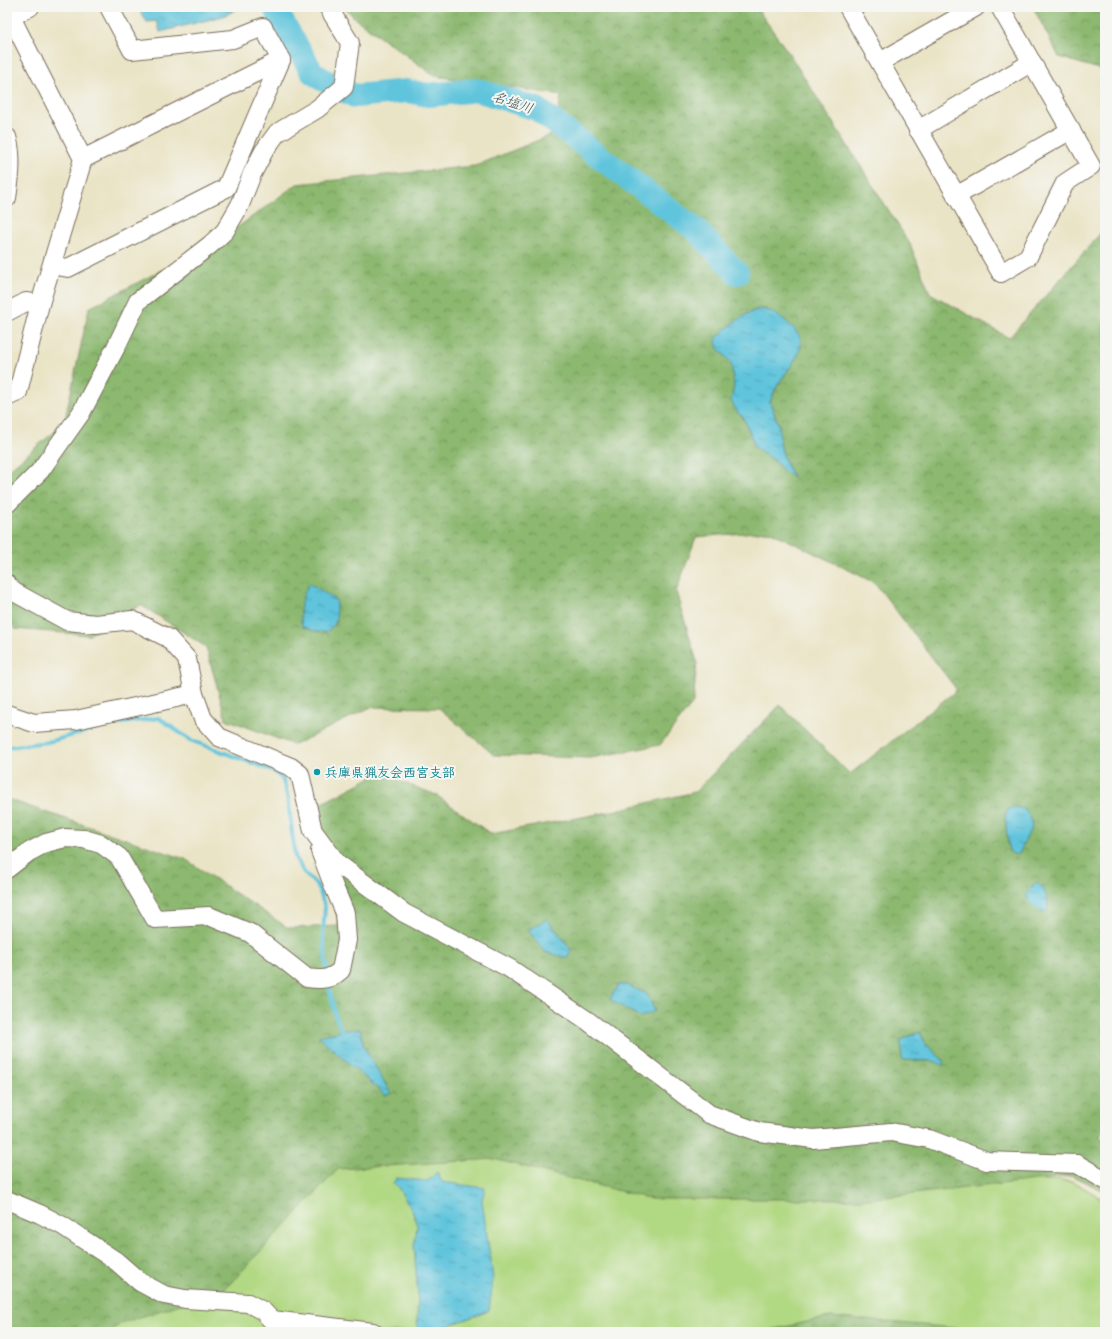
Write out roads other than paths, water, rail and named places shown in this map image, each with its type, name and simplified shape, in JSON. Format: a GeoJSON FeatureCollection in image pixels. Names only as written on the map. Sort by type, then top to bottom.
{"type":"FeatureCollection","features":[{"type":"Feature","properties":{"kind":"street"},"geometry":{"type":"LineString","coordinates":[[7,397],[18,392],[40,304],[83,159],[8,15],[30,7]]}},
{"type":"Feature","properties":{"kind":"street"},"geometry":{"type":"LineString","coordinates":[[109,7],[132,50],[233,39],[263,27],[281,60]]}},
{"type":"Feature","properties":{"kind":"street"},"geometry":{"type":"LineString","coordinates":[[7,504],[40,471],[81,413],[138,302],[210,245],[225,231],[240,205],[252,174],[261,157],[277,133],[317,109],[344,87],[350,43],[328,7]]}},
{"type":"Feature","properties":{"kind":"street"},"geometry":{"type":"LineString","coordinates":[[848,7],[1000,273],[1028,257],[1065,183],[1091,166],[1000,7]]}},
{"type":"Feature","properties":{"kind":"street"},"geometry":{"type":"LineString","coordinates":[[880,62],[976,7]]}},
{"type":"Feature","properties":{"kind":"street"},"geometry":{"type":"LineString","coordinates":[[83,159],[281,60]]}},
{"type":"Feature","properties":{"kind":"street"},"geometry":{"type":"LineString","coordinates":[[52,265],[68,268],[226,188],[281,60]]}},
{"type":"Feature","properties":{"kind":"street"},"geometry":{"type":"LineString","coordinates":[[918,130],[1032,62]]}},
{"type":"Feature","properties":{"kind":"street"},"geometry":{"type":"LineString","coordinates":[[956,196],[1071,130]]}},
{"type":"Feature","properties":{"kind":"street"},"geometry":{"type":"LineString","coordinates":[[7,137],[10,151],[10,174],[7,198]]}},
{"type":"Feature","properties":{"kind":"street"},"geometry":{"type":"LineString","coordinates":[[7,312],[26,302],[40,304]]}},
{"type":"Feature","properties":{"kind":"street"},"geometry":{"type":"LineString","coordinates":[[7,584],[14,592],[67,621],[96,624],[132,620],[168,638],[187,659],[194,694],[203,719],[219,737],[291,767],[300,774],[313,831],[345,913],[347,940],[341,970],[334,976],[318,979],[307,978],[250,933],[209,916],[155,919],[119,857],[101,844],[84,839],[65,838],[46,842],[29,852],[7,869]]}},
{"type":"Feature","properties":{"kind":"street"},"geometry":{"type":"LineString","coordinates":[[7,714],[34,723],[76,720],[194,694]]}},
{"type":"Feature","properties":{"kind":"street"},"geometry":{"type":"LineString","coordinates":[[313,831],[337,863],[404,913],[509,968],[588,1021],[709,1114],[759,1132],[813,1139],[890,1132],[929,1139],[987,1161],[1076,1164],[1105,1180]]}},
{"type":"Feature","properties":{"kind":"street"},"geometry":{"type":"LineString","coordinates":[[7,1200],[63,1226],[116,1261],[140,1282],[164,1295],[191,1300],[248,1303],[263,1311],[276,1326],[303,1324],[373,1332]]}},
{"type":"Feature","properties":{"kind":"water"},"geometry":{"type":"Polygon","coordinates":[[[137,7],[242,7],[223,16],[160,32],[157,21],[147,22],[137,7]]]}},
{"type":"Feature","properties":{"kind":"water"},"geometry":{"type":"Polygon","coordinates":[[[758,309],[774,313],[791,325],[799,335],[801,341],[798,355],[776,388],[770,402],[779,426],[780,443],[783,455],[794,478],[783,470],[775,461],[755,447],[746,423],[731,401],[734,386],[731,363],[717,347],[716,339],[740,318],[758,309]]]}},
{"type":"Feature","properties":{"kind":"water"},"geometry":{"type":"Polygon","coordinates":[[[309,584],[337,601],[336,621],[326,632],[318,632],[302,627],[301,604],[309,584]]]}},
{"type":"Feature","properties":{"kind":"water"},"geometry":{"type":"Polygon","coordinates":[[[1015,807],[1024,809],[1030,817],[1032,826],[1019,854],[1015,855],[1009,851],[1005,817],[1008,809],[1015,807]]]}},
{"type":"Feature","properties":{"kind":"water"},"geometry":{"type":"Polygon","coordinates":[[[1037,882],[1046,894],[1048,909],[1043,912],[1033,906],[1027,898],[1027,892],[1037,882]]]}},
{"type":"Feature","properties":{"kind":"water"},"geometry":{"type":"Polygon","coordinates":[[[547,919],[571,949],[568,958],[545,952],[528,930],[547,919]]]}},
{"type":"Feature","properties":{"kind":"water"},"geometry":{"type":"Polygon","coordinates":[[[619,985],[627,985],[647,994],[655,1011],[640,1017],[614,1002],[610,998],[619,985]]]}},
{"type":"Feature","properties":{"kind":"water"},"geometry":{"type":"Polygon","coordinates":[[[360,1029],[364,1047],[391,1094],[385,1095],[318,1036],[346,1030],[360,1029]]]}},
{"type":"Feature","properties":{"kind":"water"},"geometry":{"type":"Polygon","coordinates":[[[920,1032],[925,1043],[943,1060],[944,1065],[929,1061],[902,1059],[901,1040],[920,1032]]]}},
{"type":"Feature","properties":{"kind":"water"},"geometry":{"type":"Polygon","coordinates":[[[437,1172],[442,1182],[485,1188],[482,1200],[493,1280],[489,1311],[431,1332],[418,1332],[418,1296],[414,1246],[417,1226],[413,1212],[397,1186],[393,1184],[396,1178],[428,1181],[437,1172]]]}},
{"type":"Feature","properties":{"kind":"waterway","name":"名塩川"},"geometry":{"type":"LineString","coordinates":[[274,7],[312,72],[322,79],[355,96],[407,91],[428,95],[477,90],[537,109],[696,230],[737,273]]}},
{"type":"Feature","properties":{"kind":"waterway"},"geometry":{"type":"LineString","coordinates":[[7,747],[48,742],[112,724],[159,718],[190,740],[274,771],[283,780],[288,799],[295,857],[305,874],[318,886],[325,908],[323,933],[327,974]]}},
{"type":"Feature","properties":{"kind":"waterway"},"geometry":{"type":"LineString","coordinates":[[328,983],[336,1018],[344,1035]]}},
{"type":"Feature","properties":{"kind":"place","name":"兵庫県猟友会西宮支部"},"geometry":{"type":"Point","coordinates":[317,772]}}]}
